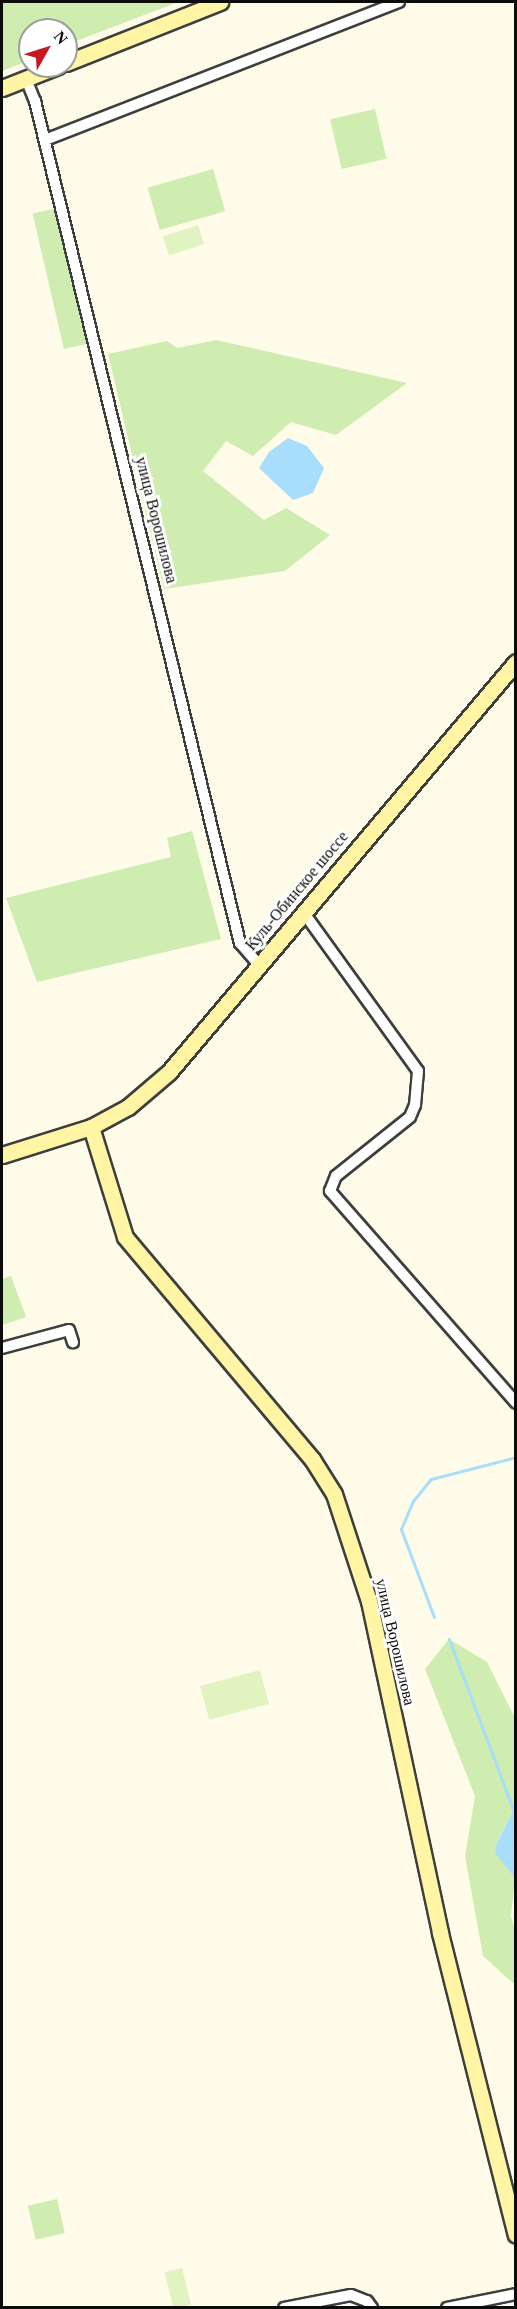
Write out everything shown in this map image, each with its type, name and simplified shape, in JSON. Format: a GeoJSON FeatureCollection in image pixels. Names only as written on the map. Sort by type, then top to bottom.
{"type":"FeatureCollection","features":[{"type":"Feature","properties":{"kind":"main road"},"geometry":{"type":"LineString","coordinates":[[78,58],[200,5],[220,2]]}},
{"type":"Feature","properties":{"kind":"main road"},"geometry":{"type":"LineString","coordinates":[[2,88],[26,79]]}},
{"type":"Feature","properties":{"kind":"main road","name":"Куль-Обинское шоссе"},"geometry":{"type":"LineString","coordinates":[[2,1155],[92,1127],[128,1107],[169,1072],[516,662]]}},
{"type":"Feature","properties":{"kind":"main road","name":"улица Ворошилова"},"geometry":{"type":"LineString","coordinates":[[92,1127],[125,1237],[312,1459],[334,1494],[369,1601],[440,1933],[516,2235]]}},
{"type":"Feature","properties":{"kind":"street"},"geometry":{"type":"LineString","coordinates":[[45,140],[399,2]]}},
{"type":"Feature","properties":{"kind":"street","name":"улица Ворошилова"},"geometry":{"type":"LineString","coordinates":[[26,79],[45,140],[240,943],[259,965]]}},
{"type":"Feature","properties":{"kind":"street"},"geometry":{"type":"LineString","coordinates":[[304,913],[418,1071],[415,1106],[410,1117],[336,1176],[330,1191],[516,1403]]}},
{"type":"Feature","properties":{"kind":"street"},"geometry":{"type":"LineString","coordinates":[[2,1348],[69,1330],[73,1342]]}},
{"type":"Feature","properties":{"kind":"street"},"geometry":{"type":"LineString","coordinates":[[447,2307],[516,2294]]}},
{"type":"Feature","properties":{"kind":"street"},"geometry":{"type":"LineString","coordinates":[[284,2307],[351,2295],[367,2301],[372,2307]]}},
{"type":"Feature","properties":{"kind":"green space"},"geometry":{"type":"Polygon","coordinates":[[[2,2],[178,2],[78,40],[78,18],[18,18],[18,65],[2,71],[2,2]]]}},
{"type":"Feature","properties":{"kind":"green space"},"geometry":{"type":"Polygon","coordinates":[[[375,109],[386,159],[342,169],[330,119],[375,109]]]}},
{"type":"Feature","properties":{"kind":"green space"},"geometry":{"type":"Polygon","coordinates":[[[213,169],[225,211],[160,230],[148,188],[213,169]]]}},
{"type":"Feature","properties":{"kind":"green space"},"geometry":{"type":"Polygon","coordinates":[[[57,208],[88,343],[64,349],[33,214],[57,208]]]}},
{"type":"Feature","properties":{"kind":"green space"},"geometry":{"type":"Polygon","coordinates":[[[198,225],[204,244],[169,255],[163,236],[198,225]]]}},
{"type":"Feature","properties":{"kind":"green space"},"geometry":{"type":"Polygon","coordinates":[[[216,340],[407,383],[336,435],[291,422],[253,456],[226,441],[203,471],[264,520],[286,508],[330,535],[285,571],[164,589],[108,354],[167,341],[177,348],[216,340]]]}},
{"type":"Feature","properties":{"kind":"green space"},"geometry":{"type":"Polygon","coordinates":[[[192,831],[221,939],[37,982],[6,898],[171,857],[167,838],[192,831]]]}},
{"type":"Feature","properties":{"kind":"green space"},"geometry":{"type":"Polygon","coordinates":[[[11,1276],[26,1317],[2,1325],[2,1279],[11,1276]]]}},
{"type":"Feature","properties":{"kind":"green space"},"geometry":{"type":"Polygon","coordinates":[[[449,1639],[487,1662],[515,1718],[515,1807],[497,1841],[515,1878],[511,1916],[516,1933],[515,1985],[483,1956],[465,1856],[475,1796],[425,1669],[449,1639]]]}},
{"type":"Feature","properties":{"kind":"green space"},"geometry":{"type":"Polygon","coordinates":[[[260,1670],[269,1704],[209,1720],[200,1686],[260,1670]]]}},
{"type":"Feature","properties":{"kind":"green space"},"geometry":{"type":"Polygon","coordinates":[[[57,2199],[65,2233],[36,2240],[28,2206],[57,2199]]]}},
{"type":"Feature","properties":{"kind":"green space"},"geometry":{"type":"Polygon","coordinates":[[[182,2268],[191,2305],[173,2308],[165,2272],[182,2268]]]}},
{"type":"Feature","properties":{"kind":"water"},"geometry":{"type":"Polygon","coordinates":[[[288,438],[307,446],[324,468],[313,493],[293,500],[259,468],[269,452],[288,438]]]}},
{"type":"Feature","properties":{"kind":"water"},"geometry":{"type":"Polygon","coordinates":[[[515,1807],[515,1878],[495,1853],[497,1842],[515,1807]]]}},
{"type":"Feature","properties":{"kind":"waterway"},"geometry":{"type":"LineString","coordinates":[[434,1617],[401,1529],[413,1501],[431,1479],[516,1457]]}},
{"type":"Feature","properties":{"kind":"waterway"},"geometry":{"type":"LineString","coordinates":[[449,1639],[516,1817]]}}]}
